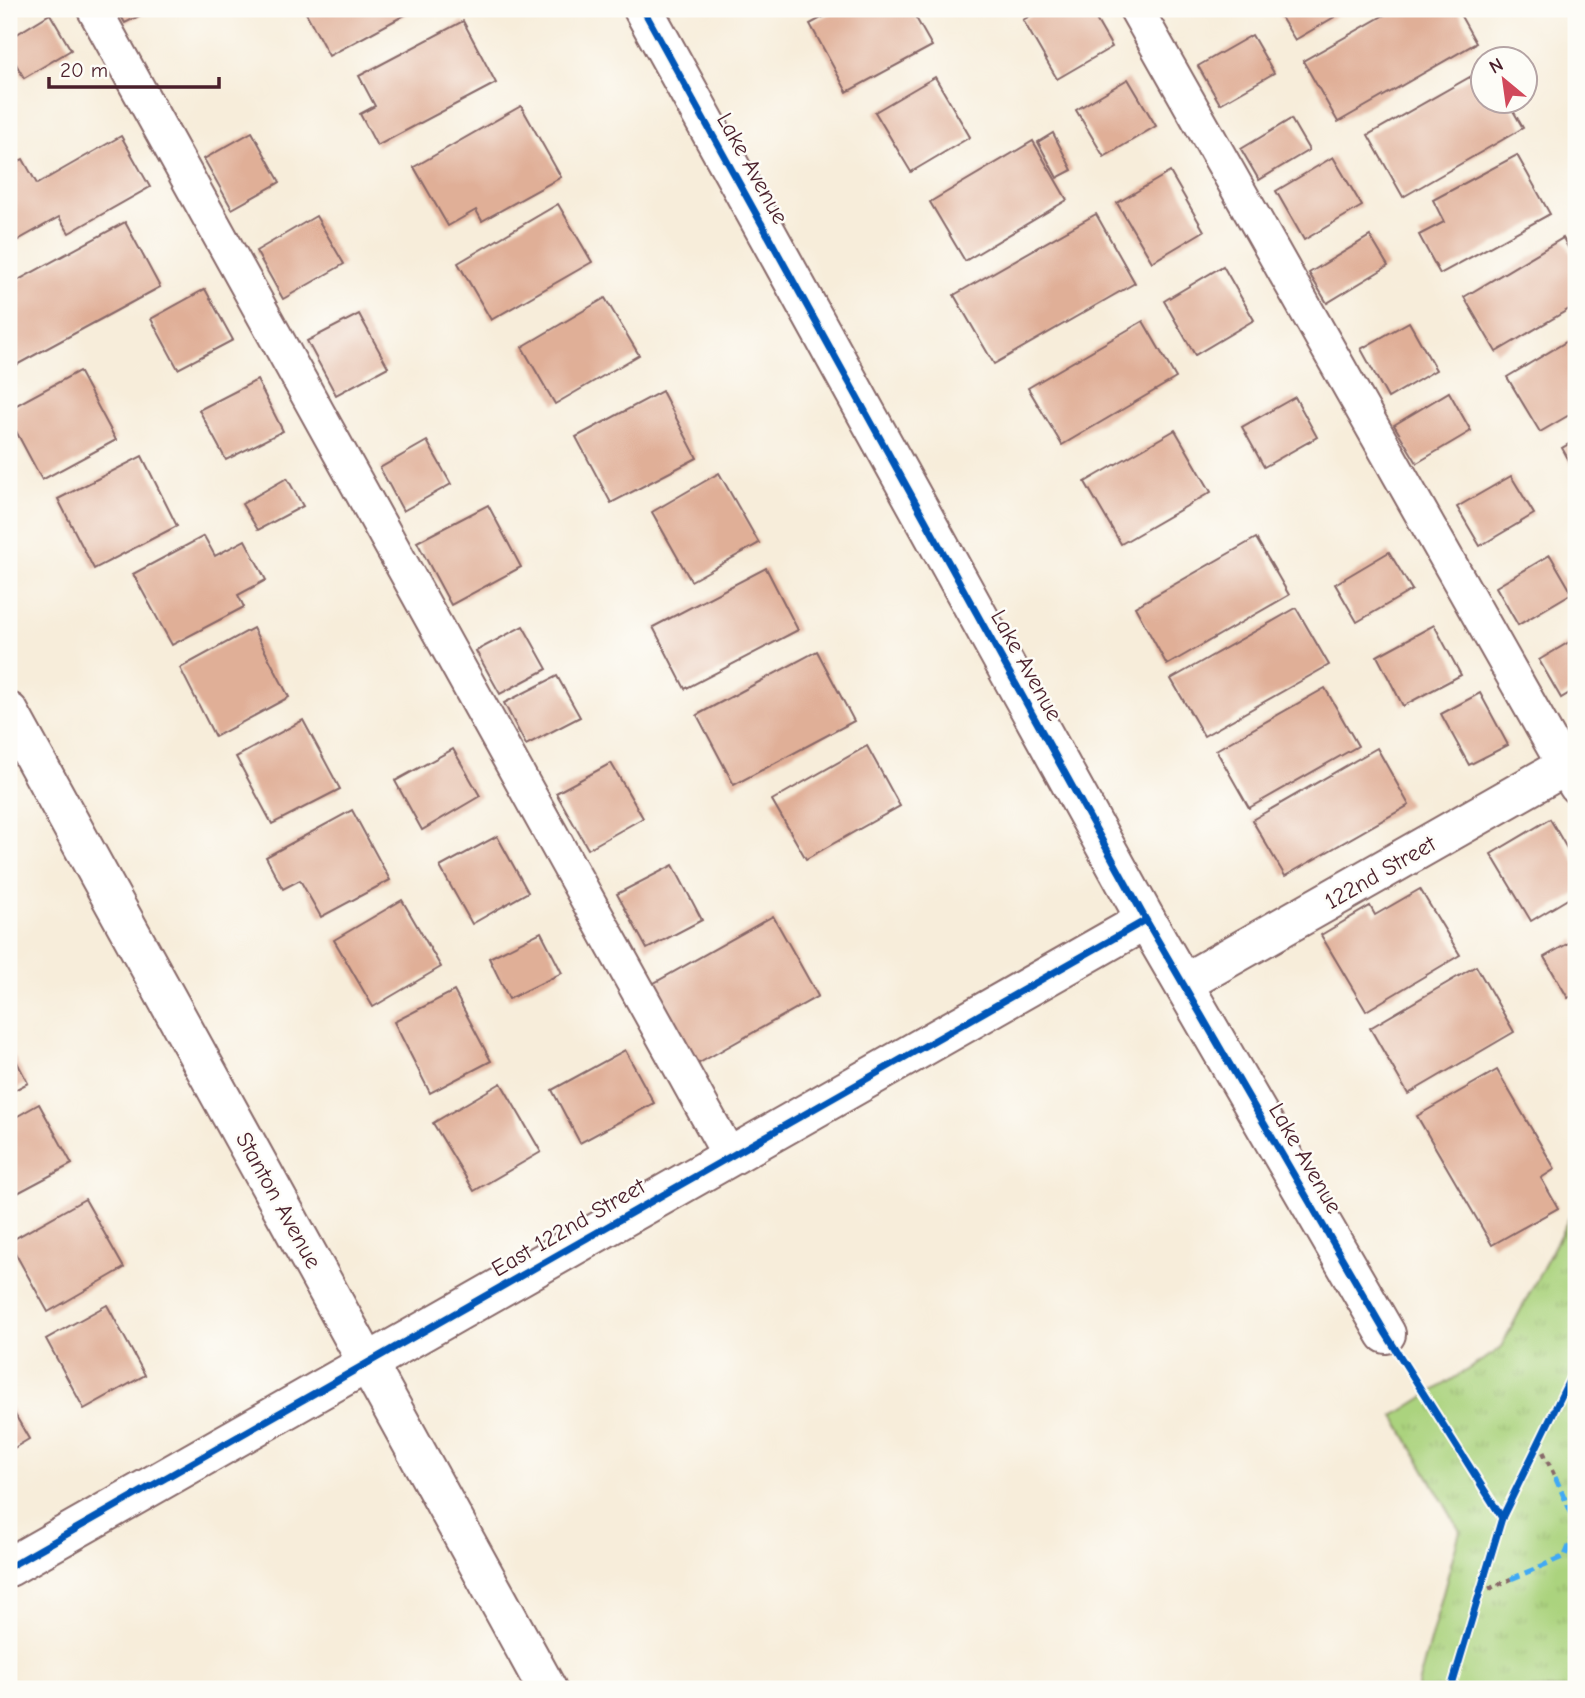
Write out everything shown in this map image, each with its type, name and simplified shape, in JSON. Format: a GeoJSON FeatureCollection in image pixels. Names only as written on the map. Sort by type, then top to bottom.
{"type":"FeatureCollection","features":[{"type":"Feature","properties":{"kind":"street","name":"Lake Avenue"},"geometry":{"type":"LineString","coordinates":[[643,9],[1146,920],[1386,1334]]}},
{"type":"Feature","properties":{"kind":"street","name":"Stanton Avenue"},"geometry":{"type":"LineString","coordinates":[[9,712],[547,1689]]}},
{"type":"Feature","properties":{"kind":"street","name":"122nd Street"},"geometry":{"type":"LineString","coordinates":[[1184,983],[1572,771]]}},
{"type":"Feature","properties":{"kind":"street","name":"East 122nd Street"},"geometry":{"type":"LineString","coordinates":[[9,1567],[1146,920]]}},
{"type":"Feature","properties":{"kind":"lane"},"geometry":{"type":"LineString","coordinates":[[94,9],[730,1157]]}},
{"type":"Feature","properties":{"kind":"lane"},"geometry":{"type":"LineString","coordinates":[[1136,9],[1572,771]]}},
{"type":"Feature","properties":{"kind":"path"},"geometry":{"type":"LineString","coordinates":[[1534,1453],[1545,1432]]}},
{"type":"Feature","properties":{"kind":"path"},"geometry":{"type":"LineString","coordinates":[[1539,1443],[1555,1477]]}},
{"type":"Feature","properties":{"kind":"path"},"geometry":{"type":"LineString","coordinates":[[1480,1593],[1511,1579]]}},
{"type":"Feature","properties":{"kind":"path"},"geometry":{"type":"LineString","coordinates":[[1476,1605],[1483,1581]]}},
{"type":"Feature","properties":{"kind":"green space"},"geometry":{"type":"Polygon","coordinates":[[[1576,1205],[1576,1689],[1417,1689],[1460,1531],[1394,1416],[1500,1349],[1576,1205]]]}},
{"type":"Feature","properties":{"kind":"building"},"geometry":{"type":"Polygon","coordinates":[[[117,9],[153,9],[125,23],[117,9]]]}},
{"type":"Feature","properties":{"kind":"building"},"geometry":{"type":"Polygon","coordinates":[[[304,9],[416,9],[329,56],[304,9]]]}},
{"type":"Feature","properties":{"kind":"building"},"geometry":{"type":"Polygon","coordinates":[[[838,9],[911,9],[932,46],[847,92],[810,24],[838,9]]]}},
{"type":"Feature","properties":{"kind":"building"},"geometry":{"type":"Polygon","coordinates":[[[1042,9],[1090,9],[1112,47],[1057,79],[1023,20],[1042,9]]]}},
{"type":"Feature","properties":{"kind":"building"},"geometry":{"type":"Polygon","coordinates":[[[1276,9],[1348,9],[1295,40],[1276,9]]]}},
{"type":"Feature","properties":{"kind":"building"},"geometry":{"type":"Polygon","coordinates":[[[1395,9],[1457,9],[1476,43],[1338,122],[1303,61],[1395,9]]]}},
{"type":"Feature","properties":{"kind":"building"},"geometry":{"type":"Polygon","coordinates":[[[50,14],[71,50],[24,78],[9,52],[9,39],[50,14]]]}},
{"type":"Feature","properties":{"kind":"building"},"geometry":{"type":"Polygon","coordinates":[[[463,21],[496,83],[377,146],[360,114],[375,106],[359,76],[463,21]]]}},
{"type":"Feature","properties":{"kind":"building"},"geometry":{"type":"Polygon","coordinates":[[[1252,35],[1274,73],[1220,104],[1198,66],[1252,35]]]}},
{"type":"Feature","properties":{"kind":"building"},"geometry":{"type":"Polygon","coordinates":[[[935,77],[970,137],[911,172],[875,112],[935,77]]]}},
{"type":"Feature","properties":{"kind":"building"},"geometry":{"type":"Polygon","coordinates":[[[1470,77],[1470,116],[1516,116],[1523,128],[1403,197],[1368,135],[1470,77]]]}},
{"type":"Feature","properties":{"kind":"building"},"geometry":{"type":"Polygon","coordinates":[[[1128,79],[1156,126],[1104,157],[1076,110],[1128,79]]]}},
{"type":"Feature","properties":{"kind":"building"},"geometry":{"type":"Polygon","coordinates":[[[521,106],[561,177],[482,221],[476,210],[448,226],[414,167],[521,106]]]}},
{"type":"Feature","properties":{"kind":"building"},"geometry":{"type":"Polygon","coordinates":[[[1291,119],[1309,150],[1259,180],[1241,149],[1291,119]]]}},
{"type":"Feature","properties":{"kind":"building"},"geometry":{"type":"Polygon","coordinates":[[[252,132],[280,182],[232,209],[204,159],[252,132]]]}},
{"type":"Feature","properties":{"kind":"building"},"geometry":{"type":"Polygon","coordinates":[[[1053,133],[1072,170],[1057,178],[1038,142],[1053,133]]]}},
{"type":"Feature","properties":{"kind":"building"},"geometry":{"type":"Polygon","coordinates":[[[121,136],[150,187],[69,233],[59,217],[9,245],[9,167],[23,159],[37,184],[121,136]]]}},
{"type":"Feature","properties":{"kind":"building"},"geometry":{"type":"Polygon","coordinates":[[[1033,141],[1067,200],[965,261],[930,202],[1033,141]]]}},
{"type":"Feature","properties":{"kind":"building"},"geometry":{"type":"Polygon","coordinates":[[[1517,155],[1550,214],[1440,274],[1419,235],[1444,222],[1433,200],[1517,155]]]}},
{"type":"Feature","properties":{"kind":"building"},"geometry":{"type":"Polygon","coordinates":[[[1333,157],[1362,206],[1304,240],[1276,191],[1333,157]]]}},
{"type":"Feature","properties":{"kind":"building"},"geometry":{"type":"Polygon","coordinates":[[[1170,172],[1204,231],[1152,262],[1117,203],[1170,172]]]}},
{"type":"Feature","properties":{"kind":"building"},"geometry":{"type":"Polygon","coordinates":[[[558,204],[592,262],[491,320],[458,263],[558,204]]]}},
{"type":"Feature","properties":{"kind":"building"},"geometry":{"type":"Polygon","coordinates":[[[1096,214],[1135,283],[994,364],[954,295],[1096,214]]]}},
{"type":"Feature","properties":{"kind":"building"},"geometry":{"type":"Polygon","coordinates":[[[316,216],[344,264],[283,299],[256,251],[316,216]]]}},
{"type":"Feature","properties":{"kind":"building"},"geometry":{"type":"Polygon","coordinates":[[[125,222],[160,287],[9,369],[9,285],[125,222]]]}},
{"type":"Feature","properties":{"kind":"building"},"geometry":{"type":"Polygon","coordinates":[[[1370,236],[1388,266],[1327,303],[1309,273],[1370,236]]]}},
{"type":"Feature","properties":{"kind":"building"},"geometry":{"type":"Polygon","coordinates":[[[1563,238],[1576,262],[1576,305],[1496,352],[1464,297],[1563,238]]]}},
{"type":"Feature","properties":{"kind":"building"},"geometry":{"type":"Polygon","coordinates":[[[1223,266],[1254,320],[1195,355],[1164,301],[1223,266]]]}},
{"type":"Feature","properties":{"kind":"building"},"geometry":{"type":"Polygon","coordinates":[[[205,289],[233,340],[178,369],[151,319],[205,289]]]}},
{"type":"Feature","properties":{"kind":"building"},"geometry":{"type":"Polygon","coordinates":[[[605,298],[639,355],[555,404],[522,347],[605,298]]]}},
{"type":"Feature","properties":{"kind":"building"},"geometry":{"type":"Polygon","coordinates":[[[359,314],[388,367],[336,395],[307,341],[359,314]]]}},
{"type":"Feature","properties":{"kind":"building"},"geometry":{"type":"Polygon","coordinates":[[[1143,321],[1176,378],[1062,445],[1028,388],[1143,321]]]}},
{"type":"Feature","properties":{"kind":"building"},"geometry":{"type":"Polygon","coordinates":[[[1409,322],[1436,370],[1388,398],[1361,349],[1409,322]]]}},
{"type":"Feature","properties":{"kind":"building"},"geometry":{"type":"Polygon","coordinates":[[[1576,336],[1576,411],[1540,432],[1507,377],[1576,336]]]}},
{"type":"Feature","properties":{"kind":"building"},"geometry":{"type":"Polygon","coordinates":[[[79,371],[116,440],[42,480],[9,418],[9,409],[79,371]]]}},
{"type":"Feature","properties":{"kind":"building"},"geometry":{"type":"Polygon","coordinates":[[[257,380],[283,431],[226,460],[199,410],[257,380]]]}},
{"type":"Feature","properties":{"kind":"building"},"geometry":{"type":"Polygon","coordinates":[[[662,391],[697,458],[611,503],[576,437],[662,391]]]}},
{"type":"Feature","properties":{"kind":"building"},"geometry":{"type":"Polygon","coordinates":[[[1449,392],[1471,431],[1417,463],[1394,425],[1449,392]]]}},
{"type":"Feature","properties":{"kind":"building"},"geometry":{"type":"Polygon","coordinates":[[[1295,397],[1317,437],[1264,467],[1242,427],[1295,397]]]}},
{"type":"Feature","properties":{"kind":"building"},"geometry":{"type":"Polygon","coordinates":[[[1175,430],[1211,492],[1121,544],[1085,482],[1175,430]]]}},
{"type":"Feature","properties":{"kind":"building"},"geometry":{"type":"Polygon","coordinates":[[[1576,440],[1576,473],[1562,448],[1576,440]]]}},
{"type":"Feature","properties":{"kind":"building"},"geometry":{"type":"Polygon","coordinates":[[[427,441],[451,484],[403,511],[380,468],[427,441]]]}},
{"type":"Feature","properties":{"kind":"building"},"geometry":{"type":"Polygon","coordinates":[[[142,456],[177,526],[94,569],[58,499],[142,456]]]}},
{"type":"Feature","properties":{"kind":"building"},"geometry":{"type":"Polygon","coordinates":[[[719,473],[759,543],[691,581],[652,512],[719,473]]]}},
{"type":"Feature","properties":{"kind":"building"},"geometry":{"type":"Polygon","coordinates":[[[1511,476],[1534,514],[1480,546],[1457,507],[1511,476]]]}},
{"type":"Feature","properties":{"kind":"building"},"geometry":{"type":"Polygon","coordinates":[[[287,478],[303,506],[258,530],[242,504],[287,478]]]}},
{"type":"Feature","properties":{"kind":"building"},"geometry":{"type":"Polygon","coordinates":[[[488,505],[521,567],[451,605],[417,542],[488,505]]]}},
{"type":"Feature","properties":{"kind":"building"},"geometry":{"type":"Polygon","coordinates":[[[204,536],[215,556],[245,540],[266,580],[238,595],[244,607],[172,645],[133,574],[204,536]]]}},
{"type":"Feature","properties":{"kind":"building"},"geometry":{"type":"Polygon","coordinates":[[[1256,538],[1289,595],[1167,665],[1135,607],[1256,538]]]}},
{"type":"Feature","properties":{"kind":"building"},"geometry":{"type":"Polygon","coordinates":[[[1389,552],[1412,590],[1357,622],[1335,584],[1389,552]]]}},
{"type":"Feature","properties":{"kind":"building"},"geometry":{"type":"Polygon","coordinates":[[[1550,555],[1572,593],[1518,625],[1496,587],[1550,555]]]}},
{"type":"Feature","properties":{"kind":"building"},"geometry":{"type":"Polygon","coordinates":[[[766,568],[798,630],[685,689],[653,627],[766,568]]]}},
{"type":"Feature","properties":{"kind":"building"},"geometry":{"type":"Polygon","coordinates":[[[1296,608],[1329,665],[1204,736],[1171,679],[1296,608]]]}},
{"type":"Feature","properties":{"kind":"building"},"geometry":{"type":"Polygon","coordinates":[[[1434,625],[1461,675],[1403,706],[1377,656],[1434,625]]]}},
{"type":"Feature","properties":{"kind":"building"},"geometry":{"type":"Polygon","coordinates":[[[523,626],[547,669],[500,694],[476,651],[523,626]]]}},
{"type":"Feature","properties":{"kind":"building"},"geometry":{"type":"Polygon","coordinates":[[[253,628],[289,697],[215,737],[180,668],[253,628]]]}},
{"type":"Feature","properties":{"kind":"building"},"geometry":{"type":"Polygon","coordinates":[[[1576,638],[1576,689],[1561,698],[1539,660],[1576,638]]]}},
{"type":"Feature","properties":{"kind":"building"},"geometry":{"type":"Polygon","coordinates":[[[817,651],[854,721],[734,785],[697,715],[817,651]]]}},
{"type":"Feature","properties":{"kind":"building"},"geometry":{"type":"Polygon","coordinates":[[[557,676],[580,717],[526,745],[504,703],[557,676]]]}},
{"type":"Feature","properties":{"kind":"building"},"geometry":{"type":"Polygon","coordinates":[[[1325,688],[1358,746],[1249,808],[1216,750],[1325,688]]]}},
{"type":"Feature","properties":{"kind":"building"},"geometry":{"type":"Polygon","coordinates":[[[1480,693],[1508,745],[1469,765],[1441,714],[1480,693]]]}},
{"type":"Feature","properties":{"kind":"building"},"geometry":{"type":"Polygon","coordinates":[[[303,720],[340,789],[272,824],[236,757],[303,720]]]}},
{"type":"Feature","properties":{"kind":"building"},"geometry":{"type":"Polygon","coordinates":[[[867,746],[900,806],[806,859],[772,800],[867,746]]]}},
{"type":"Feature","properties":{"kind":"building"},"geometry":{"type":"Polygon","coordinates":[[[1377,748],[1409,805],[1285,876],[1252,820],[1377,748]]]}},
{"type":"Feature","properties":{"kind":"building"},"geometry":{"type":"Polygon","coordinates":[[[453,749],[480,796],[422,830],[395,781],[453,749]]]}},
{"type":"Feature","properties":{"kind":"building"},"geometry":{"type":"Polygon","coordinates":[[[611,763],[643,818],[588,849],[556,793],[611,763]]]}},
{"type":"Feature","properties":{"kind":"building"},"geometry":{"type":"Polygon","coordinates":[[[352,810],[390,880],[321,917],[300,880],[283,889],[266,857],[352,810]]]}},
{"type":"Feature","properties":{"kind":"building"},"geometry":{"type":"Polygon","coordinates":[[[1550,819],[1576,864],[1576,894],[1531,921],[1491,854],[1550,819]]]}},
{"type":"Feature","properties":{"kind":"building"},"geometry":{"type":"Polygon","coordinates":[[[497,836],[528,892],[472,924],[440,867],[497,836]]]}},
{"type":"Feature","properties":{"kind":"building"},"geometry":{"type":"Polygon","coordinates":[[[673,865],[702,920],[647,949],[617,894],[673,865]]]}},
{"type":"Feature","properties":{"kind":"building"},"geometry":{"type":"Polygon","coordinates":[[[1420,889],[1460,955],[1366,1011],[1321,935],[1370,906],[1375,915],[1420,889]]]}},
{"type":"Feature","properties":{"kind":"building"},"geometry":{"type":"Polygon","coordinates":[[[402,900],[441,967],[373,1007],[334,940],[402,900]]]}},
{"type":"Feature","properties":{"kind":"building"},"geometry":{"type":"Polygon","coordinates":[[[773,916],[818,996],[694,1066],[649,986],[773,916]]]}},
{"type":"Feature","properties":{"kind":"building"},"geometry":{"type":"Polygon","coordinates":[[[541,932],[562,973],[509,999],[489,958],[541,932]]]}},
{"type":"Feature","properties":{"kind":"building"},"geometry":{"type":"Polygon","coordinates":[[[1576,939],[1576,993],[1568,998],[1544,957],[1576,939]]]}},
{"type":"Feature","properties":{"kind":"building"},"geometry":{"type":"Polygon","coordinates":[[[1476,966],[1514,1032],[1408,1094],[1370,1028],[1476,966]]]}},
{"type":"Feature","properties":{"kind":"building"},"geometry":{"type":"Polygon","coordinates":[[[454,991],[491,1061],[430,1093],[394,1022],[454,991]]]}},
{"type":"Feature","properties":{"kind":"building"},"geometry":{"type":"Polygon","coordinates":[[[9,1047],[28,1083],[9,1093],[9,1047]]]}},
{"type":"Feature","properties":{"kind":"building"},"geometry":{"type":"Polygon","coordinates":[[[625,1050],[654,1103],[580,1143],[552,1090],[625,1050]]]}},
{"type":"Feature","properties":{"kind":"building"},"geometry":{"type":"Polygon","coordinates":[[[1497,1070],[1555,1169],[1541,1178],[1558,1208],[1492,1245],[1417,1116],[1497,1070]]]}},
{"type":"Feature","properties":{"kind":"building"},"geometry":{"type":"Polygon","coordinates":[[[501,1083],[541,1152],[474,1191],[433,1123],[501,1083]]]}},
{"type":"Feature","properties":{"kind":"building"},"geometry":{"type":"Polygon","coordinates":[[[39,1104],[72,1164],[10,1197],[9,1121],[39,1104]]]}},
{"type":"Feature","properties":{"kind":"building"},"geometry":{"type":"Polygon","coordinates":[[[85,1199],[124,1268],[48,1312],[9,1242],[85,1199]]]}},
{"type":"Feature","properties":{"kind":"building"},"geometry":{"type":"Polygon","coordinates":[[[107,1305],[145,1375],[84,1409],[46,1339],[107,1305]]]}},
{"type":"Feature","properties":{"kind":"building"},"geometry":{"type":"Polygon","coordinates":[[[9,1404],[29,1439],[9,1451],[9,1404]]]}},
{"type":"Feature","properties":{"kind":"marked path"},"geometry":{"type":"LineString","coordinates":[[1555,1477],[1576,1523]]}},
{"type":"Feature","properties":{"kind":"marked path"},"geometry":{"type":"LineString","coordinates":[[1511,1579],[1565,1556],[1576,1529]]}},
{"type":"Feature","properties":{"kind":"cycle path"},"geometry":{"type":"LineString","coordinates":[[643,9],[1146,920],[1386,1334],[1502,1518]]}},
{"type":"Feature","properties":{"kind":"cycle path"},"geometry":{"type":"LineString","coordinates":[[9,1567],[1146,920]]}},
{"type":"Feature","properties":{"kind":"cycle path"},"geometry":{"type":"LineString","coordinates":[[1451,1689],[1502,1518],[1576,1366]]}}]}
